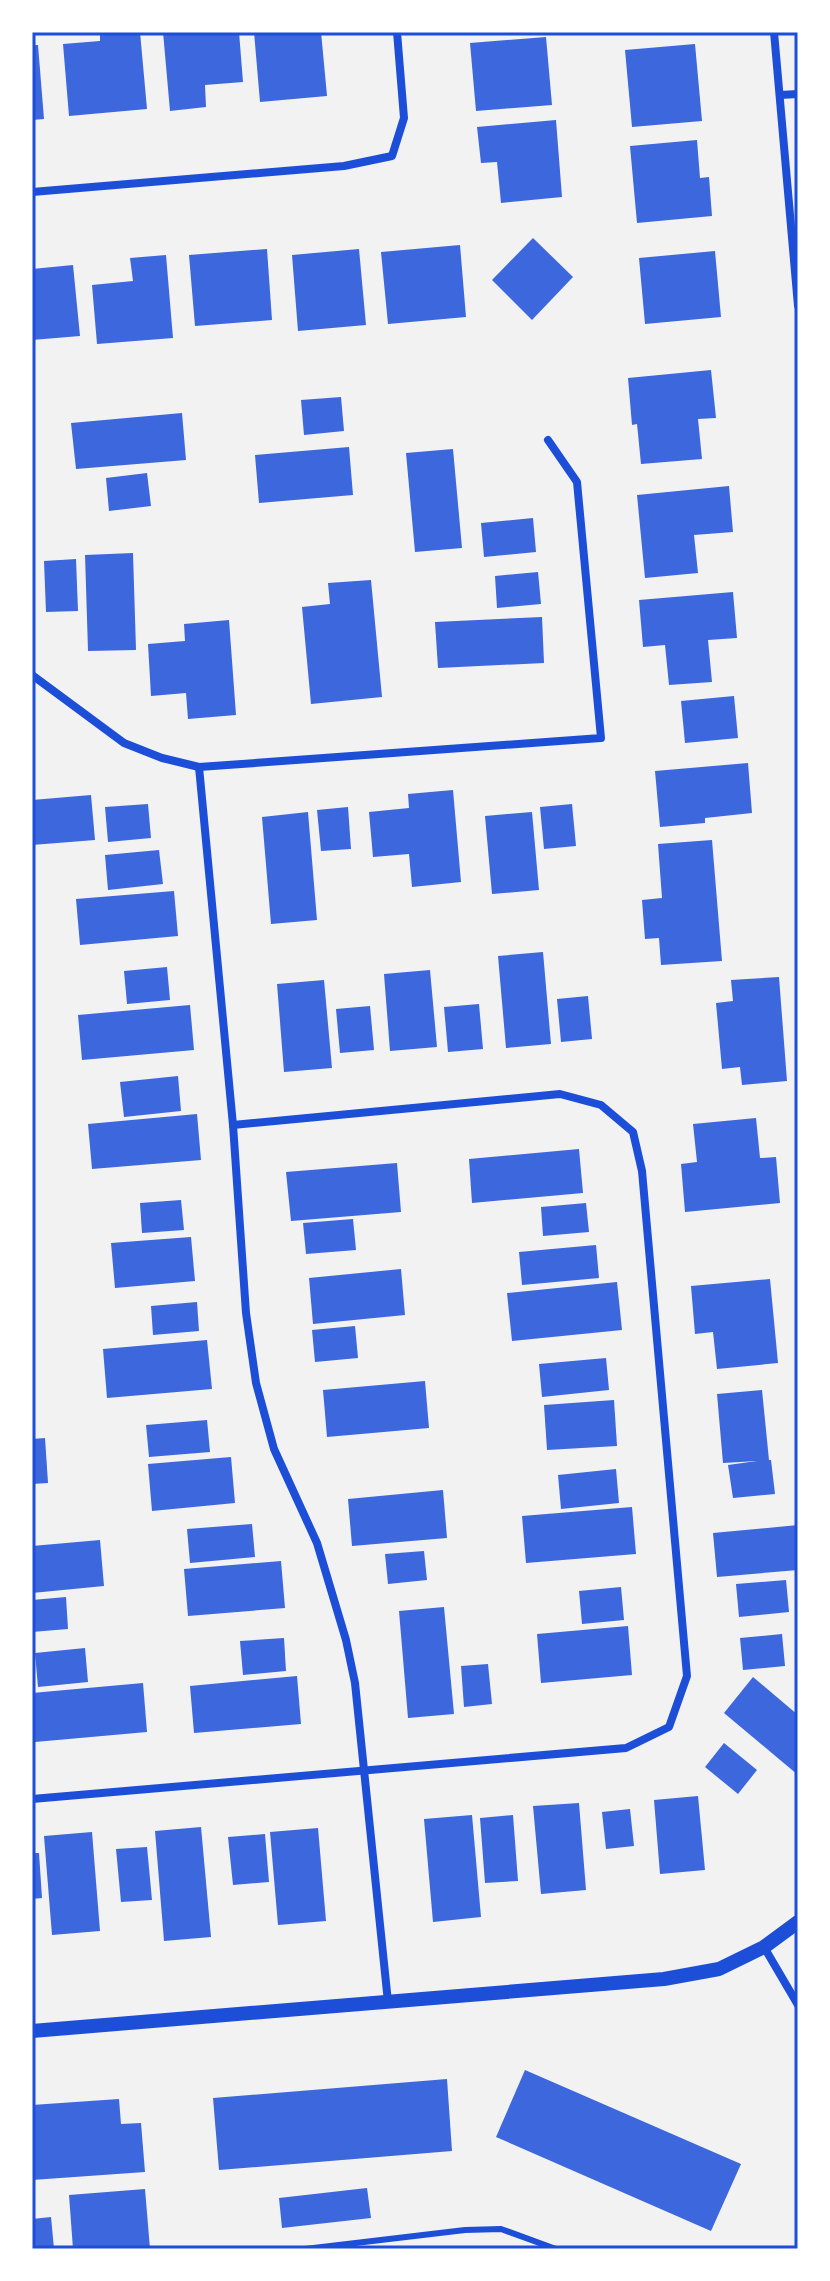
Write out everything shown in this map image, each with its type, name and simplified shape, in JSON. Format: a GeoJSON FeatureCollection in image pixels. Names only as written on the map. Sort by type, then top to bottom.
{"type":"FeatureCollection","features":[{"type":"Feature","properties":{"kind":"street"},"geometry":{"type":"LineString","coordinates":[[32,192],[344,166],[392,156],[404,118],[397,32]]}},
{"type":"Feature","properties":{"kind":"street"},"geometry":{"type":"LineString","coordinates":[[774,32],[798,306]]}},
{"type":"Feature","properties":{"kind":"street"},"geometry":{"type":"LineString","coordinates":[[780,95],[798,94]]}},
{"type":"Feature","properties":{"kind":"street"},"geometry":{"type":"LineString","coordinates":[[32,675],[124,743],[162,758],[199,767],[601,738],[577,482],[548,440]]}},
{"type":"Feature","properties":{"kind":"street"},"geometry":{"type":"LineString","coordinates":[[199,767],[233,1125],[246,1313],[256,1383],[274,1449],[317,1543],[346,1640],[355,1683],[388,2003]]}},
{"type":"Feature","properties":{"kind":"street"},"geometry":{"type":"LineString","coordinates":[[32,1799],[626,1748],[669,1727],[687,1676],[642,1171],[633,1132],[601,1105],[560,1094],[233,1125]]}},
{"type":"Feature","properties":{"kind":"street"},"geometry":{"type":"LineString","coordinates":[[32,2031],[664,1979],[719,1969],[764,1947],[798,1922]]}},
{"type":"Feature","properties":{"kind":"street"},"geometry":{"type":"LineString","coordinates":[[764,1947],[798,2005]]}},
{"type":"Feature","properties":{"kind":"lane"},"geometry":{"type":"LineString","coordinates":[[305,2249],[465,2230],[501,2229],[556,2249]]}},
{"type":"Feature","properties":{"kind":"building"},"geometry":{"type":"Polygon","coordinates":[[[100,32],[140,32],[147,109],[69,116],[63,44],[100,41],[100,32]]]}},
{"type":"Feature","properties":{"kind":"building"},"geometry":{"type":"Polygon","coordinates":[[[163,32],[239,32],[243,82],[205,85],[206,107],[170,111],[163,32]]]}},
{"type":"Feature","properties":{"kind":"building"},"geometry":{"type":"Polygon","coordinates":[[[254,32],[321,32],[327,96],[260,102],[254,32]]]}},
{"type":"Feature","properties":{"kind":"building"},"geometry":{"type":"Polygon","coordinates":[[[546,37],[552,105],[476,111],[470,43],[546,37]]]}},
{"type":"Feature","properties":{"kind":"building"},"geometry":{"type":"Polygon","coordinates":[[[695,44],[702,121],[632,127],[625,50],[695,44]]]}},
{"type":"Feature","properties":{"kind":"building"},"geometry":{"type":"Polygon","coordinates":[[[32,45],[38,45],[44,119],[32,120],[32,45]]]}},
{"type":"Feature","properties":{"kind":"building"},"geometry":{"type":"Polygon","coordinates":[[[556,120],[562,197],[501,203],[497,162],[481,163],[477,127],[556,120]]]}},
{"type":"Feature","properties":{"kind":"building"},"geometry":{"type":"Polygon","coordinates":[[[697,140],[700,178],[709,177],[712,216],[637,223],[630,146],[697,140]]]}},
{"type":"Feature","properties":{"kind":"building"},"geometry":{"type":"Polygon","coordinates":[[[533,238],[573,277],[532,320],[492,280],[533,238]]]}},
{"type":"Feature","properties":{"kind":"building"},"geometry":{"type":"Polygon","coordinates":[[[460,245],[466,317],[388,324],[381,252],[460,245]]]}},
{"type":"Feature","properties":{"kind":"building"},"geometry":{"type":"Polygon","coordinates":[[[267,249],[272,320],[195,326],[189,255],[267,249]]]}},
{"type":"Feature","properties":{"kind":"building"},"geometry":{"type":"Polygon","coordinates":[[[359,249],[366,325],[298,331],[292,255],[359,249]]]}},
{"type":"Feature","properties":{"kind":"building"},"geometry":{"type":"Polygon","coordinates":[[[715,251],[721,317],[645,324],[639,258],[715,251]]]}},
{"type":"Feature","properties":{"kind":"building"},"geometry":{"type":"Polygon","coordinates":[[[166,255],[173,338],[97,344],[92,285],[133,281],[130,258],[166,255]]]}},
{"type":"Feature","properties":{"kind":"building"},"geometry":{"type":"Polygon","coordinates":[[[73,265],[80,336],[32,340],[32,269],[73,265]]]}},
{"type":"Feature","properties":{"kind":"building"},"geometry":{"type":"Polygon","coordinates":[[[711,370],[716,418],[698,419],[702,459],[641,464],[637,424],[632,425],[628,378],[711,370]]]}},
{"type":"Feature","properties":{"kind":"building"},"geometry":{"type":"Polygon","coordinates":[[[341,397],[344,431],[304,435],[301,400],[341,397]]]}},
{"type":"Feature","properties":{"kind":"building"},"geometry":{"type":"Polygon","coordinates":[[[182,413],[186,460],[76,469],[71,423],[182,413]]]}},
{"type":"Feature","properties":{"kind":"building"},"geometry":{"type":"Polygon","coordinates":[[[349,447],[353,495],[259,503],[255,455],[349,447]]]}},
{"type":"Feature","properties":{"kind":"building"},"geometry":{"type":"Polygon","coordinates":[[[453,449],[462,548],[415,552],[406,453],[453,449]]]}},
{"type":"Feature","properties":{"kind":"building"},"geometry":{"type":"Polygon","coordinates":[[[147,473],[151,506],[109,511],[106,478],[147,473]]]}},
{"type":"Feature","properties":{"kind":"building"},"geometry":{"type":"Polygon","coordinates":[[[729,486],[733,532],[694,535],[698,573],[645,578],[637,495],[729,486]]]}},
{"type":"Feature","properties":{"kind":"building"},"geometry":{"type":"Polygon","coordinates":[[[533,518],[536,552],[484,557],[481,523],[533,518]]]}},
{"type":"Feature","properties":{"kind":"building"},"geometry":{"type":"Polygon","coordinates":[[[133,553],[136,650],[88,651],[85,555],[133,553]]]}},
{"type":"Feature","properties":{"kind":"building"},"geometry":{"type":"Polygon","coordinates":[[[76,559],[78,611],[46,612],[44,561],[76,559]]]}},
{"type":"Feature","properties":{"kind":"building"},"geometry":{"type":"Polygon","coordinates":[[[538,572],[541,604],[497,608],[495,576],[538,572]]]}},
{"type":"Feature","properties":{"kind":"building"},"geometry":{"type":"Polygon","coordinates":[[[371,580],[382,697],[311,704],[302,607],[330,604],[328,583],[371,580]]]}},
{"type":"Feature","properties":{"kind":"building"},"geometry":{"type":"Polygon","coordinates":[[[733,592],[737,638],[708,640],[712,682],[669,685],[665,645],[643,647],[639,600],[733,592]]]}},
{"type":"Feature","properties":{"kind":"building"},"geometry":{"type":"Polygon","coordinates":[[[542,617],[544,663],[438,668],[435,622],[542,617]]]}},
{"type":"Feature","properties":{"kind":"building"},"geometry":{"type":"Polygon","coordinates":[[[229,620],[236,715],[188,719],[186,693],[151,696],[148,644],[185,641],[184,624],[229,620]]]}},
{"type":"Feature","properties":{"kind":"building"},"geometry":{"type":"Polygon","coordinates":[[[734,696],[738,738],[685,743],[681,701],[734,696]]]}},
{"type":"Feature","properties":{"kind":"building"},"geometry":{"type":"Polygon","coordinates":[[[748,763],[752,813],[705,818],[705,823],[660,827],[655,771],[748,763]]]}},
{"type":"Feature","properties":{"kind":"building"},"geometry":{"type":"Polygon","coordinates":[[[453,790],[461,882],[412,887],[409,854],[373,857],[369,812],[409,808],[408,794],[453,790]]]}},
{"type":"Feature","properties":{"kind":"building"},"geometry":{"type":"Polygon","coordinates":[[[91,795],[95,840],[32,845],[32,800],[91,795]]]}},
{"type":"Feature","properties":{"kind":"building"},"geometry":{"type":"Polygon","coordinates":[[[148,804],[151,838],[108,842],[105,807],[148,804]]]}},
{"type":"Feature","properties":{"kind":"building"},"geometry":{"type":"Polygon","coordinates":[[[572,804],[576,846],[544,849],[540,807],[572,804]]]}},
{"type":"Feature","properties":{"kind":"building"},"geometry":{"type":"Polygon","coordinates":[[[348,807],[351,849],[321,851],[317,810],[348,807]]]}},
{"type":"Feature","properties":{"kind":"building"},"geometry":{"type":"Polygon","coordinates":[[[308,812],[317,920],[271,924],[262,817],[308,812]]]}},
{"type":"Feature","properties":{"kind":"building"},"geometry":{"type":"Polygon","coordinates":[[[532,812],[539,890],[492,894],[485,816],[532,812]]]}},
{"type":"Feature","properties":{"kind":"building"},"geometry":{"type":"Polygon","coordinates":[[[712,840],[722,961],[661,965],[659,938],[645,939],[642,900],[662,898],[658,844],[712,840]]]}},
{"type":"Feature","properties":{"kind":"building"},"geometry":{"type":"Polygon","coordinates":[[[159,850],[163,884],[108,890],[105,855],[159,850]]]}},
{"type":"Feature","properties":{"kind":"building"},"geometry":{"type":"Polygon","coordinates":[[[174,891],[178,936],[80,945],[76,899],[174,891]]]}},
{"type":"Feature","properties":{"kind":"building"},"geometry":{"type":"Polygon","coordinates":[[[543,952],[551,1044],[506,1048],[498,956],[543,952]]]}},
{"type":"Feature","properties":{"kind":"building"},"geometry":{"type":"Polygon","coordinates":[[[167,967],[170,1000],[127,1004],[124,971],[167,967]]]}},
{"type":"Feature","properties":{"kind":"building"},"geometry":{"type":"Polygon","coordinates":[[[430,970],[437,1047],[390,1051],[384,974],[430,970]]]}},
{"type":"Feature","properties":{"kind":"building"},"geometry":{"type":"Polygon","coordinates":[[[779,977],[787,1081],[742,1085],[740,1067],[722,1069],[716,1003],[733,1001],[731,980],[779,977]]]}},
{"type":"Feature","properties":{"kind":"building"},"geometry":{"type":"Polygon","coordinates":[[[324,980],[332,1068],[284,1072],[277,984],[324,980]]]}},
{"type":"Feature","properties":{"kind":"building"},"geometry":{"type":"Polygon","coordinates":[[[588,996],[592,1039],[561,1042],[557,999],[588,996]]]}},
{"type":"Feature","properties":{"kind":"building"},"geometry":{"type":"Polygon","coordinates":[[[479,1004],[483,1049],[448,1052],[444,1007],[479,1004]]]}},
{"type":"Feature","properties":{"kind":"building"},"geometry":{"type":"Polygon","coordinates":[[[190,1005],[194,1050],[82,1060],[78,1015],[190,1005]]]}},
{"type":"Feature","properties":{"kind":"building"},"geometry":{"type":"Polygon","coordinates":[[[370,1006],[374,1050],[340,1053],[336,1009],[370,1006]]]}},
{"type":"Feature","properties":{"kind":"building"},"geometry":{"type":"Polygon","coordinates":[[[178,1076],[181,1111],[124,1117],[120,1082],[178,1076]]]}},
{"type":"Feature","properties":{"kind":"building"},"geometry":{"type":"Polygon","coordinates":[[[197,1114],[201,1160],[92,1169],[88,1124],[197,1114]]]}},
{"type":"Feature","properties":{"kind":"building"},"geometry":{"type":"Polygon","coordinates":[[[756,1118],[760,1158],[776,1157],[780,1203],[685,1212],[681,1164],[697,1162],[693,1124],[756,1118]]]}},
{"type":"Feature","properties":{"kind":"building"},"geometry":{"type":"Polygon","coordinates":[[[579,1149],[583,1193],[472,1203],[469,1159],[579,1149]]]}},
{"type":"Feature","properties":{"kind":"building"},"geometry":{"type":"Polygon","coordinates":[[[397,1163],[401,1212],[291,1221],[286,1172],[397,1163]]]}},
{"type":"Feature","properties":{"kind":"building"},"geometry":{"type":"Polygon","coordinates":[[[181,1200],[184,1230],[142,1233],[140,1203],[181,1200]]]}},
{"type":"Feature","properties":{"kind":"building"},"geometry":{"type":"Polygon","coordinates":[[[586,1203],[589,1232],[543,1236],[541,1207],[586,1203]]]}},
{"type":"Feature","properties":{"kind":"building"},"geometry":{"type":"Polygon","coordinates":[[[353,1219],[356,1250],[306,1254],[303,1223],[353,1219]]]}},
{"type":"Feature","properties":{"kind":"building"},"geometry":{"type":"Polygon","coordinates":[[[191,1237],[195,1281],[115,1288],[111,1243],[191,1237]]]}},
{"type":"Feature","properties":{"kind":"building"},"geometry":{"type":"Polygon","coordinates":[[[596,1245],[599,1278],[522,1285],[519,1252],[596,1245]]]}},
{"type":"Feature","properties":{"kind":"building"},"geometry":{"type":"Polygon","coordinates":[[[401,1269],[405,1315],[313,1324],[309,1278],[401,1269]]]}},
{"type":"Feature","properties":{"kind":"building"},"geometry":{"type":"Polygon","coordinates":[[[770,1279],[778,1363],[717,1369],[713,1332],[695,1334],[691,1286],[770,1279]]]}},
{"type":"Feature","properties":{"kind":"building"},"geometry":{"type":"Polygon","coordinates":[[[617,1282],[622,1330],[512,1341],[507,1293],[617,1282]]]}},
{"type":"Feature","properties":{"kind":"building"},"geometry":{"type":"Polygon","coordinates":[[[197,1302],[199,1331],[153,1335],[151,1306],[197,1302]]]}},
{"type":"Feature","properties":{"kind":"building"},"geometry":{"type":"Polygon","coordinates":[[[355,1326],[358,1358],[315,1362],[312,1330],[355,1326]]]}},
{"type":"Feature","properties":{"kind":"building"},"geometry":{"type":"Polygon","coordinates":[[[207,1340],[212,1389],[107,1398],[103,1349],[207,1340]]]}},
{"type":"Feature","properties":{"kind":"building"},"geometry":{"type":"Polygon","coordinates":[[[606,1358],[609,1390],[542,1397],[539,1364],[606,1358]]]}},
{"type":"Feature","properties":{"kind":"building"},"geometry":{"type":"Polygon","coordinates":[[[425,1381],[429,1428],[327,1437],[323,1390],[425,1381]]]}},
{"type":"Feature","properties":{"kind":"building"},"geometry":{"type":"Polygon","coordinates":[[[762,1390],[775,1494],[733,1498],[728,1465],[757,1461],[723,1463],[717,1394],[762,1390]]]}},
{"type":"Feature","properties":{"kind":"building"},"geometry":{"type":"Polygon","coordinates":[[[614,1400],[617,1446],[547,1450],[544,1405],[614,1400]]]}},
{"type":"Feature","properties":{"kind":"building"},"geometry":{"type":"Polygon","coordinates":[[[207,1420],[210,1452],[149,1457],[146,1425],[207,1420]]]}},
{"type":"Feature","properties":{"kind":"building"},"geometry":{"type":"Polygon","coordinates":[[[45,1438],[48,1483],[32,1484],[32,1439],[45,1438]]]}},
{"type":"Feature","properties":{"kind":"building"},"geometry":{"type":"Polygon","coordinates":[[[231,1457],[235,1503],[152,1511],[148,1464],[231,1457]]]}},
{"type":"Feature","properties":{"kind":"building"},"geometry":{"type":"Polygon","coordinates":[[[616,1469],[619,1503],[561,1509],[558,1475],[616,1469]]]}},
{"type":"Feature","properties":{"kind":"building"},"geometry":{"type":"Polygon","coordinates":[[[443,1490],[447,1538],[352,1546],[348,1499],[443,1490]]]}},
{"type":"Feature","properties":{"kind":"building"},"geometry":{"type":"Polygon","coordinates":[[[632,1507],[636,1554],[526,1563],[522,1516],[632,1507]]]}},
{"type":"Feature","properties":{"kind":"building"},"geometry":{"type":"Polygon","coordinates":[[[252,1524],[255,1557],[190,1563],[187,1529],[252,1524]]]}},
{"type":"Feature","properties":{"kind":"building"},"geometry":{"type":"Polygon","coordinates":[[[798,1525],[798,1570],[717,1577],[713,1533],[798,1525]]]}},
{"type":"Feature","properties":{"kind":"building"},"geometry":{"type":"Polygon","coordinates":[[[100,1540],[104,1586],[32,1593],[32,1546],[100,1540]]]}},
{"type":"Feature","properties":{"kind":"building"},"geometry":{"type":"Polygon","coordinates":[[[424,1551],[427,1580],[388,1584],[385,1554],[424,1551]]]}},
{"type":"Feature","properties":{"kind":"building"},"geometry":{"type":"Polygon","coordinates":[[[281,1561],[285,1608],[188,1616],[184,1569],[281,1561]]]}},
{"type":"Feature","properties":{"kind":"building"},"geometry":{"type":"Polygon","coordinates":[[[786,1580],[789,1612],[739,1617],[736,1584],[786,1580]]]}},
{"type":"Feature","properties":{"kind":"building"},"geometry":{"type":"Polygon","coordinates":[[[621,1587],[624,1620],[582,1624],[579,1591],[621,1587]]]}},
{"type":"Feature","properties":{"kind":"building"},"geometry":{"type":"Polygon","coordinates":[[[66,1597],[68,1629],[32,1632],[32,1600],[66,1597]]]}},
{"type":"Feature","properties":{"kind":"building"},"geometry":{"type":"Polygon","coordinates":[[[444,1607],[454,1714],[408,1718],[399,1611],[444,1607]]]}},
{"type":"Feature","properties":{"kind":"building"},"geometry":{"type":"Polygon","coordinates":[[[628,1626],[632,1675],[541,1683],[537,1634],[628,1626]]]}},
{"type":"Feature","properties":{"kind":"building"},"geometry":{"type":"Polygon","coordinates":[[[782,1634],[785,1666],[743,1670],[740,1638],[782,1634]]]}},
{"type":"Feature","properties":{"kind":"building"},"geometry":{"type":"Polygon","coordinates":[[[284,1638],[286,1671],[243,1675],[240,1641],[284,1638]]]}},
{"type":"Feature","properties":{"kind":"building"},"geometry":{"type":"Polygon","coordinates":[[[85,1648],[88,1682],[38,1687],[35,1653],[85,1648]]]}},
{"type":"Feature","properties":{"kind":"building"},"geometry":{"type":"Polygon","coordinates":[[[488,1664],[492,1704],[464,1707],[461,1666],[488,1664]]]}},
{"type":"Feature","properties":{"kind":"building"},"geometry":{"type":"Polygon","coordinates":[[[297,1676],[301,1724],[194,1733],[190,1686],[297,1676]]]}},
{"type":"Feature","properties":{"kind":"building"},"geometry":{"type":"Polygon","coordinates":[[[753,1677],[798,1715],[798,1775],[724,1713],[753,1677]]]}},
{"type":"Feature","properties":{"kind":"building"},"geometry":{"type":"Polygon","coordinates":[[[143,1683],[147,1732],[35,1742],[32,1693],[143,1683]]]}},
{"type":"Feature","properties":{"kind":"building"},"geometry":{"type":"Polygon","coordinates":[[[724,1743],[757,1770],[738,1794],[705,1767],[724,1743]]]}},
{"type":"Feature","properties":{"kind":"building"},"geometry":{"type":"Polygon","coordinates":[[[698,1796],[705,1870],[660,1874],[654,1800],[698,1796]]]}},
{"type":"Feature","properties":{"kind":"building"},"geometry":{"type":"Polygon","coordinates":[[[579,1803],[586,1890],[541,1894],[533,1806],[579,1803]]]}},
{"type":"Feature","properties":{"kind":"building"},"geometry":{"type":"Polygon","coordinates":[[[630,1809],[634,1846],[606,1849],[602,1812],[630,1809]]]}},
{"type":"Feature","properties":{"kind":"building"},"geometry":{"type":"Polygon","coordinates":[[[472,1815],[481,1917],[433,1922],[424,1819],[472,1815]]]}},
{"type":"Feature","properties":{"kind":"building"},"geometry":{"type":"Polygon","coordinates":[[[513,1815],[518,1881],[485,1883],[480,1818],[513,1815]]]}},
{"type":"Feature","properties":{"kind":"building"},"geometry":{"type":"Polygon","coordinates":[[[201,1827],[211,1937],[164,1941],[155,1831],[201,1827]]]}},
{"type":"Feature","properties":{"kind":"building"},"geometry":{"type":"Polygon","coordinates":[[[318,1828],[326,1921],[278,1925],[270,1832],[318,1828]]]}},
{"type":"Feature","properties":{"kind":"building"},"geometry":{"type":"Polygon","coordinates":[[[92,1832],[100,1931],[52,1935],[44,1836],[92,1832]]]}},
{"type":"Feature","properties":{"kind":"building"},"geometry":{"type":"Polygon","coordinates":[[[265,1834],[269,1882],[233,1885],[228,1837],[265,1834]]]}},
{"type":"Feature","properties":{"kind":"building"},"geometry":{"type":"Polygon","coordinates":[[[147,1847],[152,1900],[121,1902],[116,1849],[147,1847]]]}},
{"type":"Feature","properties":{"kind":"building"},"geometry":{"type":"Polygon","coordinates":[[[32,1853],[39,1853],[42,1898],[32,1899],[32,1853]]]}},
{"type":"Feature","properties":{"kind":"building"},"geometry":{"type":"Polygon","coordinates":[[[525,2070],[741,2164],[711,2231],[496,2137],[525,2070]]]}},
{"type":"Feature","properties":{"kind":"building"},"geometry":{"type":"Polygon","coordinates":[[[447,2079],[452,2151],[219,2170],[213,2098],[447,2079]]]}},
{"type":"Feature","properties":{"kind":"building"},"geometry":{"type":"Polygon","coordinates":[[[119,2099],[121,2124],[141,2123],[145,2172],[32,2180],[32,2105],[119,2099]]]}},
{"type":"Feature","properties":{"kind":"building"},"geometry":{"type":"Polygon","coordinates":[[[367,2188],[371,2218],[282,2228],[279,2198],[367,2188]]]}},
{"type":"Feature","properties":{"kind":"building"},"geometry":{"type":"Polygon","coordinates":[[[145,2189],[150,2249],[73,2249],[69,2195],[145,2189]]]}},
{"type":"Feature","properties":{"kind":"building"},"geometry":{"type":"Polygon","coordinates":[[[51,2217],[54,2249],[32,2249],[32,2219],[51,2217]]]}}]}
